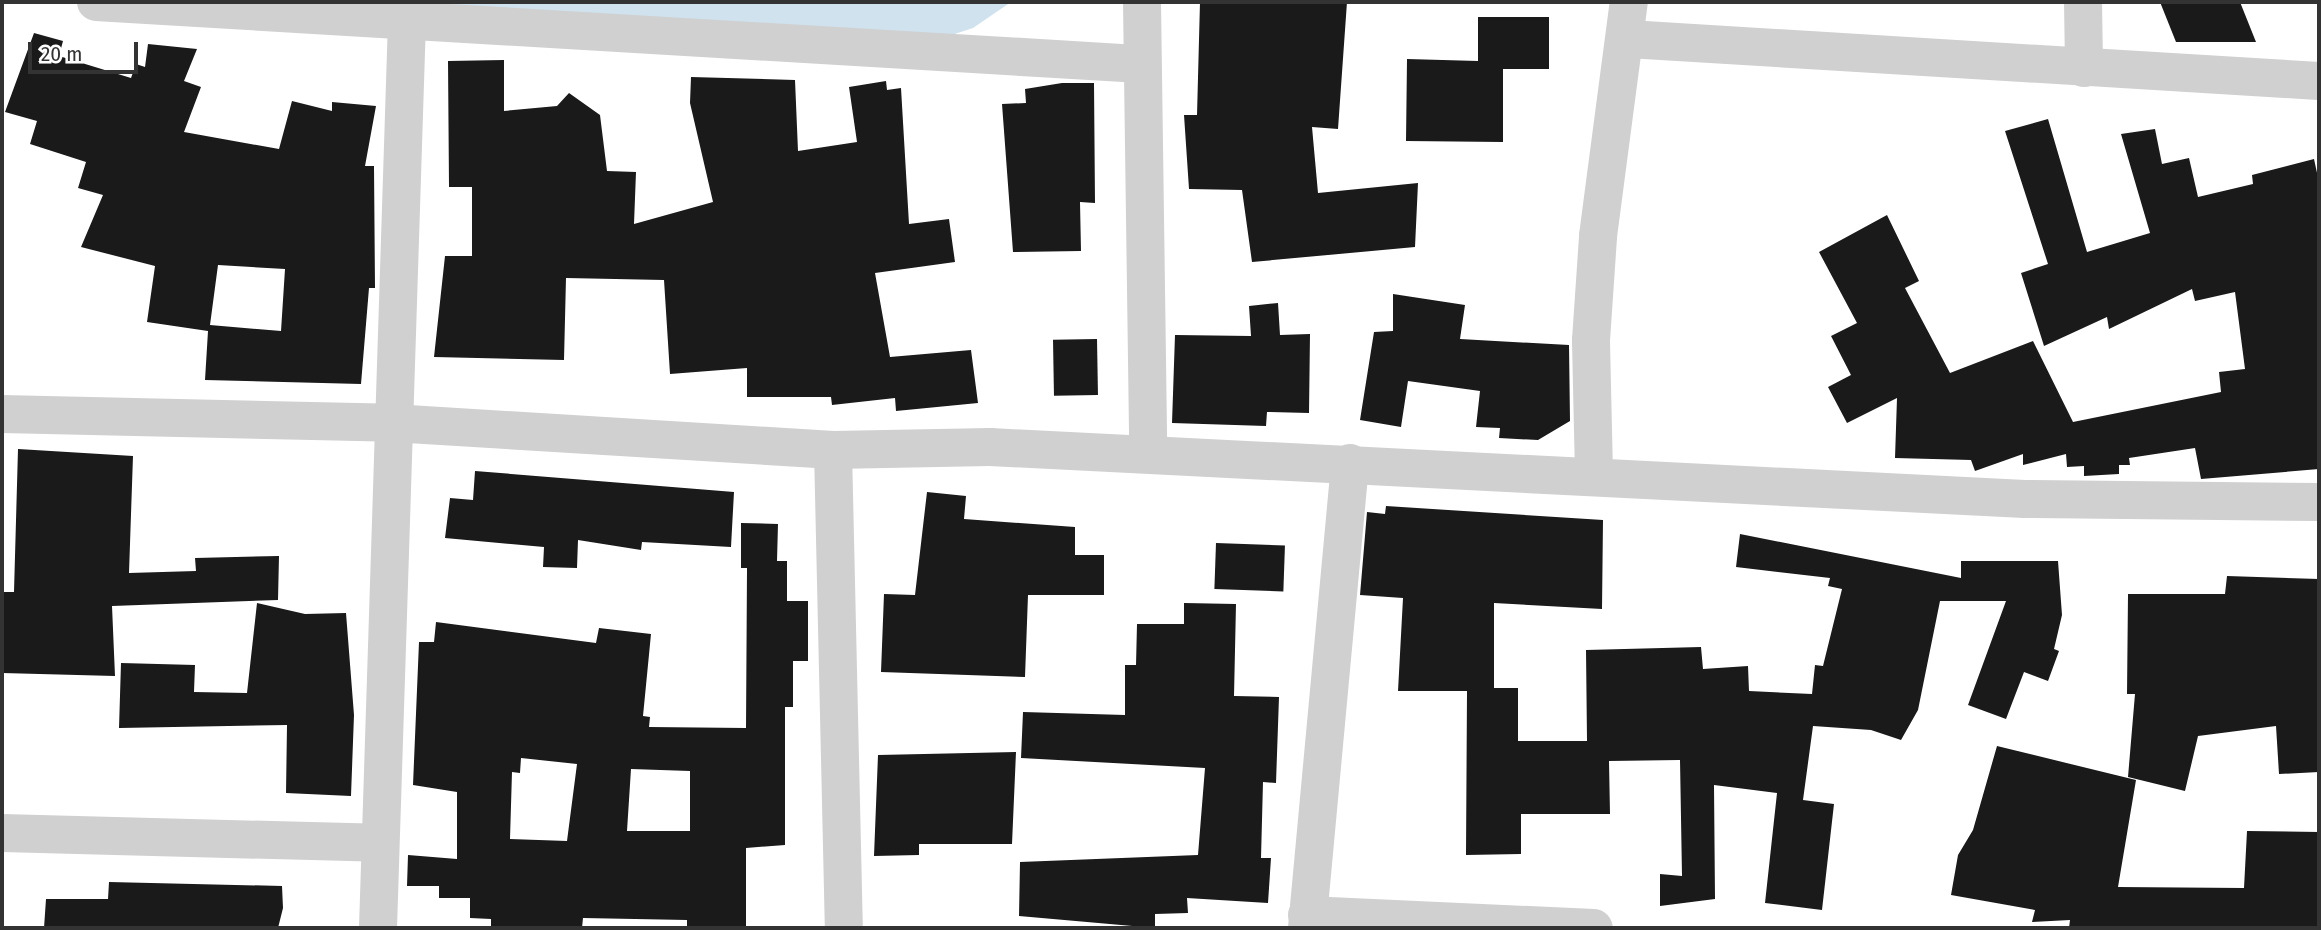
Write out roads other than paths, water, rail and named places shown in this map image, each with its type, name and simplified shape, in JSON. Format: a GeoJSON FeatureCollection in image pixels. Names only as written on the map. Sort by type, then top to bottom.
{"type":"FeatureCollection","features":[{"type":"Feature","properties":{"kind":"street"},"geometry":{"type":"LineString","coordinates":[[96,2],[1140,64]]}},
{"type":"Feature","properties":{"kind":"street"},"geometry":{"type":"LineString","coordinates":[[1142,2],[1140,64],[1148,454]]}},
{"type":"Feature","properties":{"kind":"street"},"geometry":{"type":"LineString","coordinates":[[2083,2],[2084,68]]}},
{"type":"Feature","properties":{"kind":"street"},"geometry":{"type":"LineString","coordinates":[[378,928],[378,843],[407,20]]}},
{"type":"Feature","properties":{"kind":"street"},"geometry":{"type":"LineString","coordinates":[[1594,474],[1591,340],[1598,236],[1629,20],[2084,68],[2319,81]]}},
{"type":"Feature","properties":{"kind":"street"},"geometry":{"type":"LineString","coordinates":[[2,414],[392,423],[833,450],[990,447],[1594,474],[2025,499],[2319,502]]}},
{"type":"Feature","properties":{"kind":"street"},"geometry":{"type":"LineString","coordinates":[[833,450],[844,928]]}},
{"type":"Feature","properties":{"kind":"street"},"geometry":{"type":"LineString","coordinates":[[1350,463],[1307,922],[1594,928]]}},
{"type":"Feature","properties":{"kind":"street"},"geometry":{"type":"LineString","coordinates":[[2,832],[378,843]]}},
{"type":"Feature","properties":{"kind":"water"},"geometry":{"type":"Polygon","coordinates":[[[251,2],[1011,2],[973,28],[927,43],[251,2]]]}}]}
